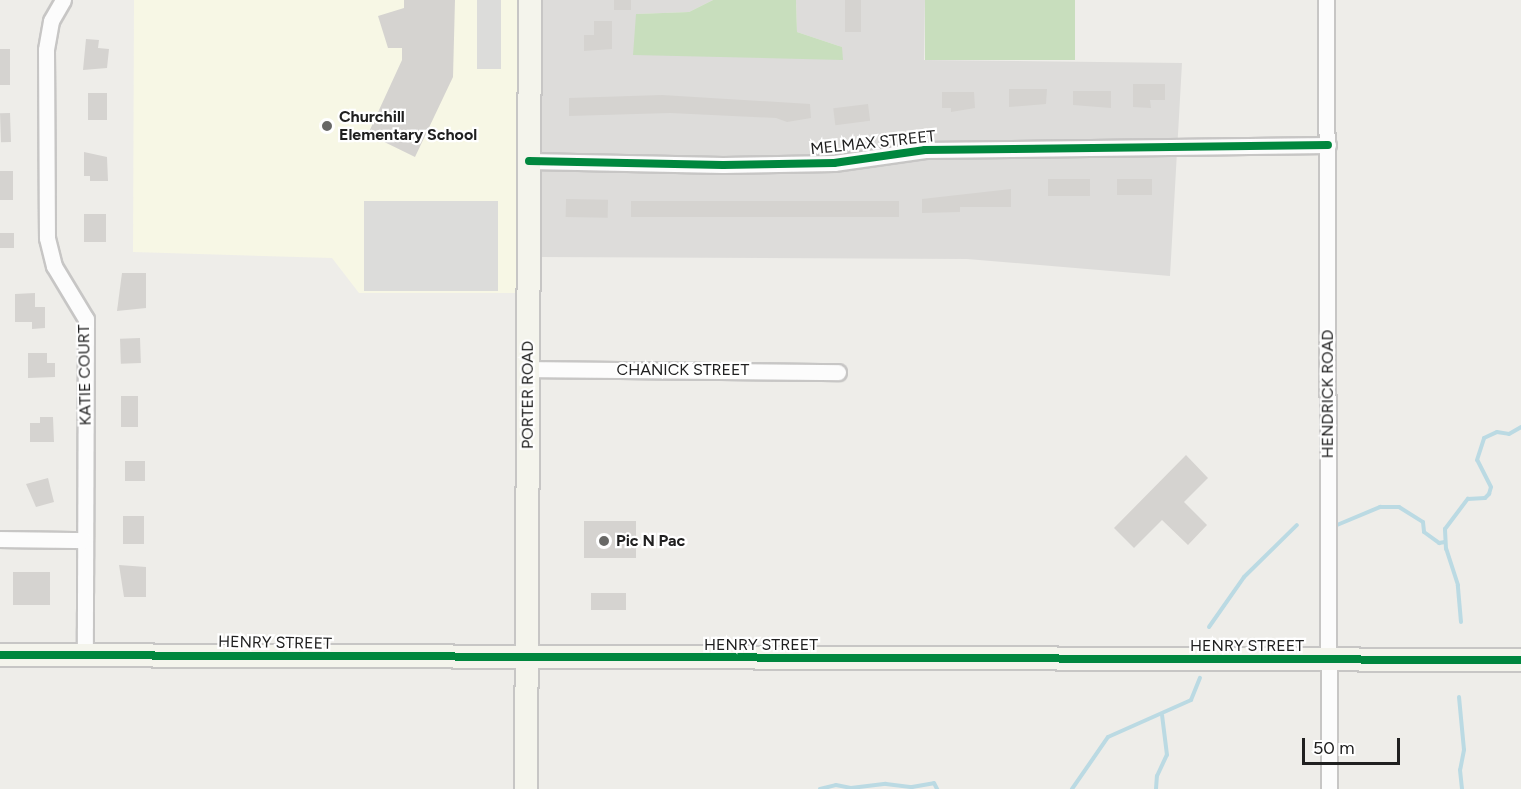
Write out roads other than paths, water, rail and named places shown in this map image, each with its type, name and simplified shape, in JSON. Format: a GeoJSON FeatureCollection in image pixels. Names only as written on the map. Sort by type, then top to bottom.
{"type":"FeatureCollection","features":[{"type":"Feature","properties":{"kind":"street","name":"KATIE COURT"},"geometry":{"type":"LineString","coordinates":[[63,0],[51,21],[46,50],[47,238],[54,266],[86,319],[85,654]]}},
{"type":"Feature","properties":{"kind":"street","name":"PORTER ROAD"},"geometry":{"type":"LineString","coordinates":[[526,789],[530,0]]}},
{"type":"Feature","properties":{"kind":"street","name":"HENDRICK ROAD"},"geometry":{"type":"LineString","coordinates":[[1326,0],[1329,789]]}},
{"type":"Feature","properties":{"kind":"street","name":"MELMAX STREET"},"geometry":{"type":"LineString","coordinates":[[529,161],[723,165],[834,163],[925,150],[1328,145]]}},
{"type":"Feature","properties":{"kind":"street","name":"CHANICK STREET"},"geometry":{"type":"LineString","coordinates":[[527,369],[838,372]]}},
{"type":"Feature","properties":{"kind":"street"},"geometry":{"type":"LineString","coordinates":[[0,539],[85,540]]}},
{"type":"Feature","properties":{"kind":"street","name":"HENRY STREET"},"geometry":{"type":"LineString","coordinates":[[0,655],[1521,660]]}},
{"type":"Feature","properties":{"kind":"waterway"},"geometry":{"type":"LineString","coordinates":[[1461,622],[1458,585],[1446,549],[1445,529],[1468,499],[1485,498],[1489,494],[1491,487],[1477,460],[1484,438],[1497,432],[1509,434],[1521,427]]}},
{"type":"Feature","properties":{"kind":"waterway"},"geometry":{"type":"LineString","coordinates":[[1337,525],[1380,507],[1399,507],[1423,522],[1424,532],[1439,543],[1445,542]]}},
{"type":"Feature","properties":{"kind":"waterway"},"geometry":{"type":"LineString","coordinates":[[1209,627],[1244,577],[1297,525]]}},
{"type":"Feature","properties":{"kind":"waterway"},"geometry":{"type":"LineString","coordinates":[[1072,789],[1108,737],[1191,700],[1200,678]]}},
{"type":"Feature","properties":{"kind":"waterway"},"geometry":{"type":"LineString","coordinates":[[1459,697],[1464,750],[1460,770],[1462,789]]}},
{"type":"Feature","properties":{"kind":"waterway"},"geometry":{"type":"LineString","coordinates":[[1156,789],[1157,776],[1167,755],[1162,715]]}},
{"type":"Feature","properties":{"kind":"waterway"},"geometry":{"type":"LineString","coordinates":[[820,789],[836,785],[851,788],[886,784],[912,787],[934,783],[937,789]]}},
{"type":"Feature","properties":{"kind":"place","name":"Churchill Elementary School"},"geometry":{"type":"Point","coordinates":[327,126]}},
{"type":"Feature","properties":{"kind":"place","name":"Pic N Pac"},"geometry":{"type":"Point","coordinates":[604,541]}}]}
